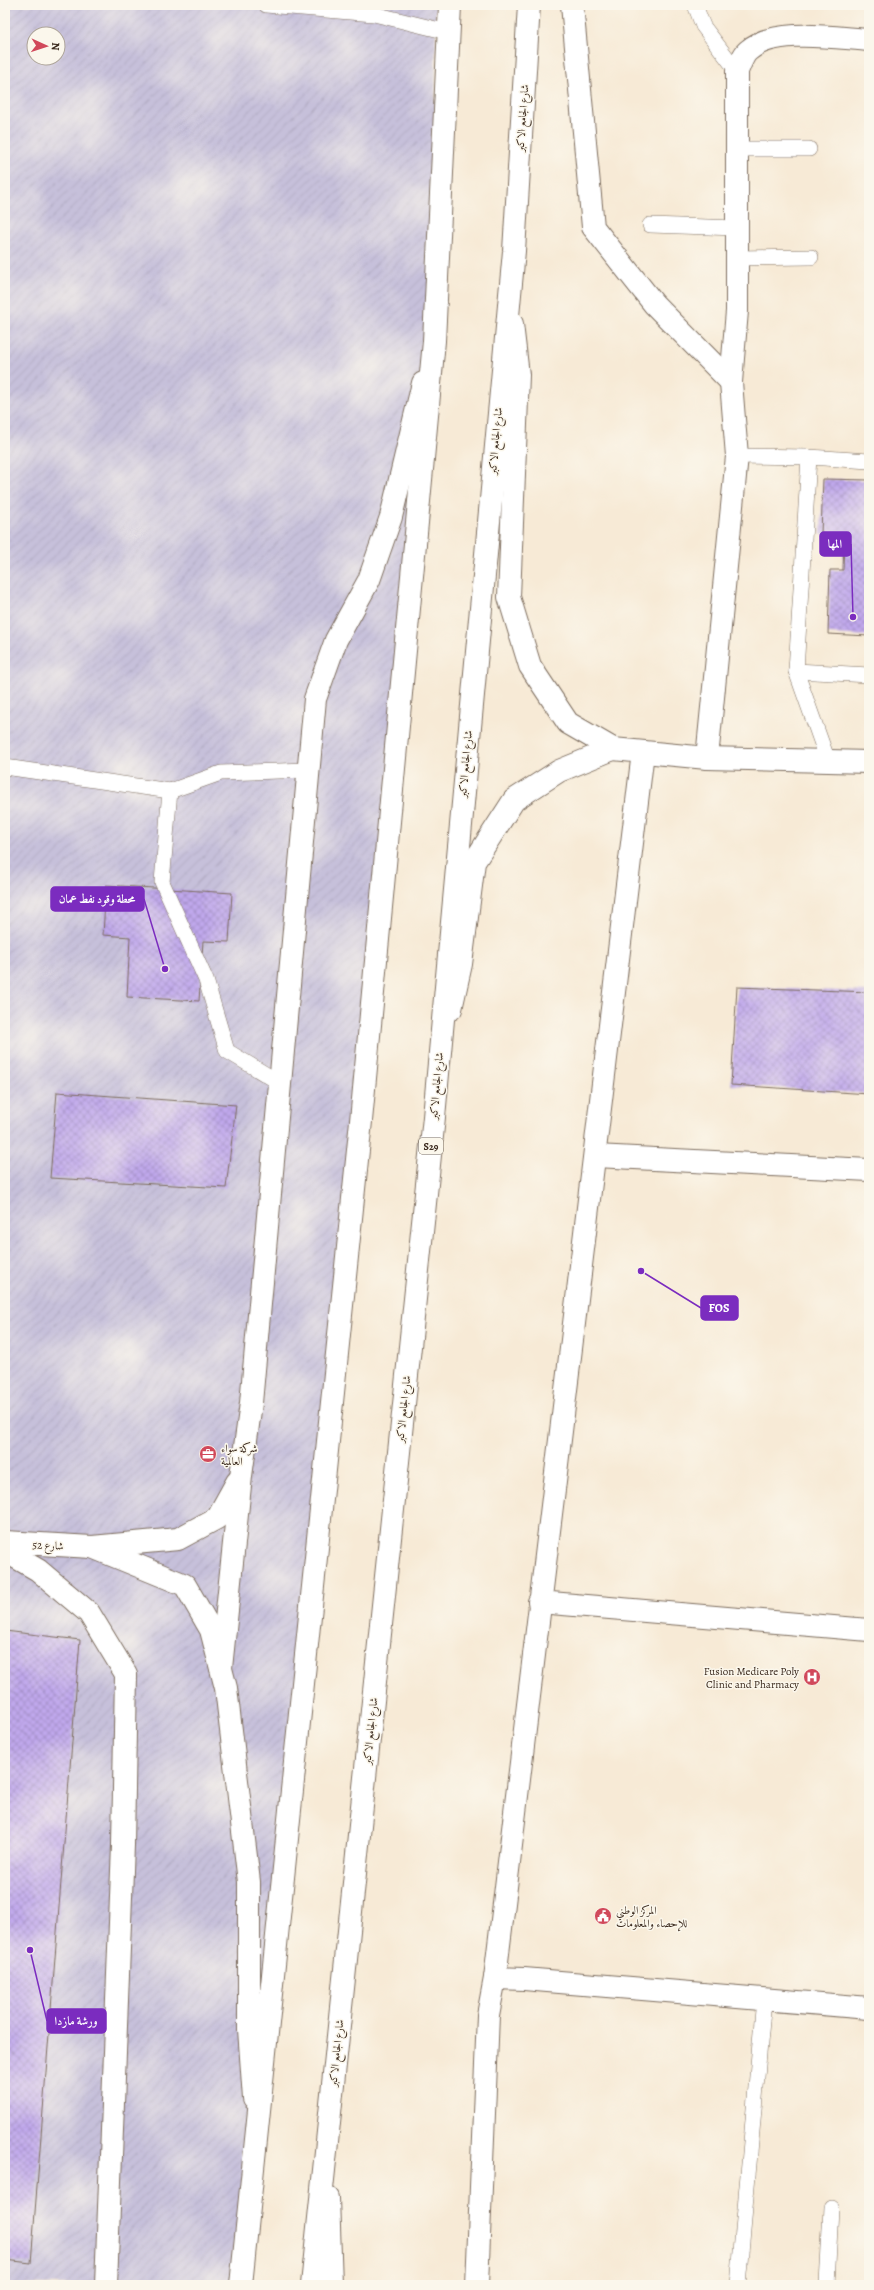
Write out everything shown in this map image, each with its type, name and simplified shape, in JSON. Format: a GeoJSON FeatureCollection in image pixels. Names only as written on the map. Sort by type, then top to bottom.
{"type":"FeatureCollection","features":[{"type":"Feature","properties":{"kind":"street"},"geometry":{"type":"LineString","coordinates":[[241,2285],[361,1121],[434,341],[450,5]]}},
{"type":"Feature","properties":{"kind":"street","name":"شارع الجامع الاكبر"},"geometry":{"type":"LineString","coordinates":[[312,2285],[439,1058],[508,295],[514,251],[529,5]]}},
{"type":"Feature","properties":{"kind":"street"},"geometry":{"type":"LineString","coordinates":[[572,5],[593,227],[654,304],[731,382]]}},
{"type":"Feature","properties":{"kind":"street"},"geometry":{"type":"LineString","coordinates":[[707,758],[737,456],[731,382],[737,311],[737,71],[748,50],[768,40],[796,36],[869,40]]}},
{"type":"Feature","properties":{"kind":"street"},"geometry":{"type":"LineString","coordinates":[[508,295],[518,375],[510,597],[530,666],[568,723],[613,749],[707,758],[869,762]]}},
{"type":"Feature","properties":{"kind":"street"},"geometry":{"type":"LineString","coordinates":[[221,1668],[241,1476],[251,1403],[315,699],[336,640],[369,580],[391,517],[434,341]]}},
{"type":"Feature","properties":{"kind":"street"},"geometry":{"type":"LineString","coordinates":[[439,1058],[461,964],[474,862],[514,800],[559,771],[613,749]]}},
{"type":"Feature","properties":{"kind":"street"},"geometry":{"type":"LineString","coordinates":[[477,2285],[488,2015],[495,1978],[596,1156],[643,752]]}},
{"type":"Feature","properties":{"kind":"street"},"geometry":{"type":"LineString","coordinates":[[596,1156],[869,1170]]}},
{"type":"Feature","properties":{"kind":"street"},"geometry":{"type":"LineString","coordinates":[[92,1547],[178,1539],[217,1518],[241,1476]]}},
{"type":"Feature","properties":{"kind":"street","name":"شارع 52"},"geometry":{"type":"LineString","coordinates":[[5,1542],[92,1547]]}},
{"type":"Feature","properties":{"kind":"street"},"geometry":{"type":"LineString","coordinates":[[92,1547],[185,1585],[211,1630],[226,1688],[248,1882],[249,2029],[257,2130]]}},
{"type":"Feature","properties":{"kind":"street"},"geometry":{"type":"LineString","coordinates":[[5,1551],[38,1570],[89,1613],[126,1674],[123,1845],[106,2285]]}},
{"type":"Feature","properties":{"kind":"street"},"geometry":{"type":"LineString","coordinates":[[540,1602],[869,1630]]}},
{"type":"Feature","properties":{"kind":"street"},"geometry":{"type":"LineString","coordinates":[[495,1978],[524,1979],[869,2008]]}},
{"type":"Feature","properties":{"kind":"street"},"geometry":{"type":"LineString","coordinates":[[326,2146],[331,2285]]}},
{"type":"Feature","properties":{"kind":"lane"},"geometry":{"type":"LineString","coordinates":[[266,5],[374,14],[448,32]]}},
{"type":"Feature","properties":{"kind":"lane"},"geometry":{"type":"LineString","coordinates":[[695,5],[702,26],[737,71]]}},
{"type":"Feature","properties":{"kind":"lane"},"geometry":{"type":"LineString","coordinates":[[738,149],[809,149]]}},
{"type":"Feature","properties":{"kind":"lane"},"geometry":{"type":"LineString","coordinates":[[650,225],[737,228]]}},
{"type":"Feature","properties":{"kind":"lane"},"geometry":{"type":"LineString","coordinates":[[737,258],[811,257]]}},
{"type":"Feature","properties":{"kind":"lane"},"geometry":{"type":"LineString","coordinates":[[737,456],[809,456],[869,461]]}},
{"type":"Feature","properties":{"kind":"lane"},"geometry":{"type":"LineString","coordinates":[[809,456],[796,671],[828,761]]}},
{"type":"Feature","properties":{"kind":"lane"},"geometry":{"type":"LineString","coordinates":[[796,671],[869,675]]}},
{"type":"Feature","properties":{"kind":"lane"},"geometry":{"type":"LineString","coordinates":[[5,767],[170,791],[221,773],[308,770]]}},
{"type":"Feature","properties":{"kind":"lane"},"geometry":{"type":"LineString","coordinates":[[170,791],[162,882],[206,980],[227,1051],[280,1083]]}},
{"type":"Feature","properties":{"kind":"lane"},"geometry":{"type":"LineString","coordinates":[[738,2285],[764,1999]]}},
{"type":"Feature","properties":{"kind":"lane"},"geometry":{"type":"LineString","coordinates":[[827,2285],[831,2208]]}},
{"type":"Feature","properties":{"kind":"shaded area"},"geometry":{"type":"Polygon","coordinates":[[[5,5],[436,5],[434,341],[237,2285],[5,2285],[5,5]]]}},
{"type":"Feature","properties":{"kind":"building"},"geometry":{"type":"Polygon","coordinates":[[[823,479],[869,480],[869,636],[828,634],[830,570],[843,570],[844,536],[821,534],[823,479]]]}},
{"type":"Feature","properties":{"kind":"building"},"geometry":{"type":"Polygon","coordinates":[[[106,885],[232,893],[229,942],[203,941],[199,1001],[127,997],[130,937],[103,935],[106,885]]]}},
{"type":"Feature","properties":{"kind":"building"},"geometry":{"type":"Polygon","coordinates":[[[737,987],[869,992],[869,1094],[731,1085],[737,987]]]}},
{"type":"Feature","properties":{"kind":"building"},"geometry":{"type":"Polygon","coordinates":[[[57,1092],[236,1105],[226,1188],[50,1178],[57,1092]]]}},
{"type":"Feature","properties":{"kind":"building"},"geometry":{"type":"Polygon","coordinates":[[[5,1631],[80,1640],[31,2263],[5,2260],[5,1631]]]}},
{"type":"Feature","properties":{"kind":"place","name":"المه‍ا"},"geometry":{"type":"Point","coordinates":[853,617]}},
{"type":"Feature","properties":{"kind":"place","name":"محطة وقود نفط عمان"},"geometry":{"type":"Point","coordinates":[165,969]}},
{"type":"Feature","properties":{"kind":"place","name":"FOS"},"geometry":{"type":"Point","coordinates":[641,1271]}},
{"type":"Feature","properties":{"kind":"place","name":"شركة سواء العالمية"},"geometry":{"type":"Point","coordinates":[208,1454]}},
{"type":"Feature","properties":{"kind":"place","name":"Fusion Medicare Poly Clinic and Pharmacy"},"geometry":{"type":"Point","coordinates":[812,1677]}},
{"type":"Feature","properties":{"kind":"place","name":"المركز الوطني للإحصاء والمعلومات"},"geometry":{"type":"Point","coordinates":[603,1916]}},
{"type":"Feature","properties":{"kind":"place","name":"ورشة مازدا"},"geometry":{"type":"Point","coordinates":[30,1950]}}]}
